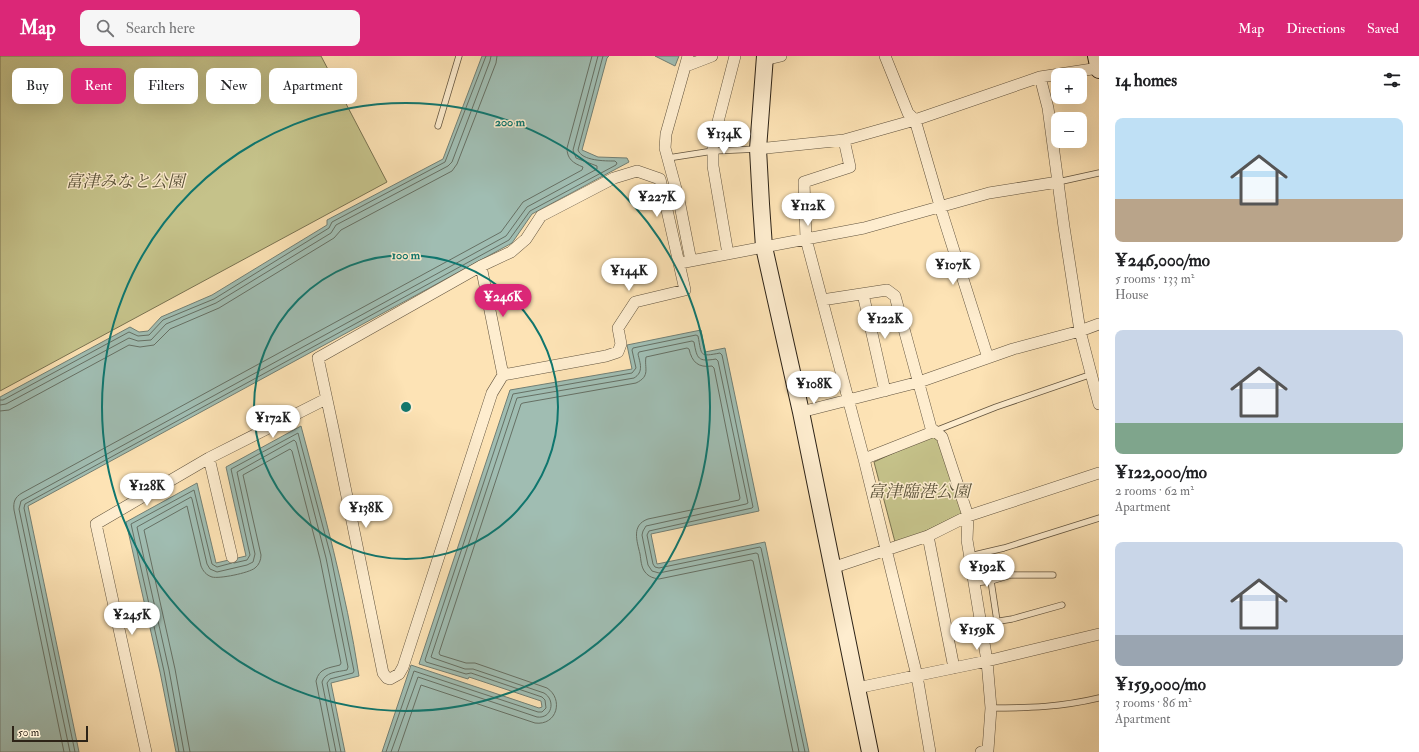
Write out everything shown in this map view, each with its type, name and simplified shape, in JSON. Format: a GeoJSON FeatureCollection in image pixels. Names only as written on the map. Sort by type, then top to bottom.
{"type":"FeatureCollection","features":[{"type":"Feature","properties":{"kind":"street"},"geometry":{"type":"LineString","coordinates":[[691,261],[679,200],[666,148],[666,134],[687,61],[712,56]]}},
{"type":"Feature","properties":{"kind":"street"},"geometry":{"type":"LineString","coordinates":[[728,254],[713,166],[713,141],[734,56]]}},
{"type":"Feature","properties":{"kind":"street"},"geometry":{"type":"LineString","coordinates":[[781,56],[764,58],[758,149],[764,247],[801,412],[870,752]]}},
{"type":"Feature","properties":{"kind":"street"},"geometry":{"type":"LineString","coordinates":[[885,56],[908,113],[915,120],[988,358]]}},
{"type":"Feature","properties":{"kind":"street"},"geometry":{"type":"LineString","coordinates":[[758,149],[844,140],[915,120],[1040,77],[1099,69],[1096,56]]}},
{"type":"Feature","properties":{"kind":"street"},"geometry":{"type":"LineString","coordinates":[[1040,77],[1048,108],[1080,331],[1099,404]]}},
{"type":"Feature","properties":{"kind":"street"},"geometry":{"type":"LineString","coordinates":[[844,140],[850,167],[804,182],[806,239],[887,550],[917,676],[930,752]]}},
{"type":"Feature","properties":{"kind":"street"},"geometry":{"type":"LineString","coordinates":[[480,266],[503,375],[492,393],[403,667],[399,674],[390,679],[387,678],[383,673],[334,428],[326,399],[318,358],[480,266],[512,252],[526,239],[541,216],[614,178],[637,171],[660,179],[685,290],[635,302],[618,328],[621,344],[618,352],[606,356],[503,375]]}},
{"type":"Feature","properties":{"kind":"street"},"geometry":{"type":"LineString","coordinates":[[680,263],[864,228],[989,194],[1058,182]]}},
{"type":"Feature","properties":{"kind":"street"},"geometry":{"type":"LineString","coordinates":[[822,300],[887,290],[895,296],[931,428],[942,437],[968,516],[967,540],[986,661],[991,708],[988,750],[981,752]]}},
{"type":"Feature","properties":{"kind":"street"},"geometry":{"type":"LineString","coordinates":[[863,294],[885,391]]}},
{"type":"Feature","properties":{"kind":"street"},"geometry":{"type":"LineString","coordinates":[[801,412],[919,382],[1013,349],[1080,331],[1099,324]]}},
{"type":"Feature","properties":{"kind":"street"},"geometry":{"type":"LineString","coordinates":[[146,752],[96,524],[209,458],[326,399]]}},
{"type":"Feature","properties":{"kind":"street"},"geometry":{"type":"LineString","coordinates":[[864,459],[935,431]]}},
{"type":"Feature","properties":{"kind":"street"},"geometry":{"type":"LineString","coordinates":[[209,458],[232,557]]}},
{"type":"Feature","properties":{"kind":"street"},"geometry":{"type":"LineString","coordinates":[[832,568],[928,536],[968,516],[1099,472]]}},
{"type":"Feature","properties":{"kind":"street"},"geometry":{"type":"LineString","coordinates":[[928,536],[954,668]]}},
{"type":"Feature","properties":{"kind":"street"},"geometry":{"type":"LineString","coordinates":[[857,688],[986,661],[1099,634]]}},
{"type":"Feature","properties":{"kind":"lane"},"geometry":{"type":"LineString","coordinates":[[438,126],[459,56]]}},
{"type":"Feature","properties":{"kind":"lane"},"geometry":{"type":"LineString","coordinates":[[668,158],[713,151],[758,149]]}},
{"type":"Feature","properties":{"kind":"lane"},"geometry":{"type":"LineString","coordinates":[[1058,182],[1099,173]]}},
{"type":"Feature","properties":{"kind":"lane"},"geometry":{"type":"LineString","coordinates":[[935,431],[996,406],[1092,374]]}},
{"type":"Feature","properties":{"kind":"lane"},"geometry":{"type":"LineString","coordinates":[[970,556],[1004,548],[1099,518]]}},
{"type":"Feature","properties":{"kind":"lane"},"geometry":{"type":"LineString","coordinates":[[974,583],[991,581],[1011,575],[1053,575]]}},
{"type":"Feature","properties":{"kind":"lane"},"geometry":{"type":"LineString","coordinates":[[991,581],[998,621]]}},
{"type":"Feature","properties":{"kind":"lane"},"geometry":{"type":"LineString","coordinates":[[980,624],[1012,619],[1062,605]]}},
{"type":"Feature","properties":{"kind":"lane"},"geometry":{"type":"LineString","coordinates":[[991,708],[1038,707],[1076,704],[1099,698]]}},
{"type":"Feature","properties":{"kind":"green space","name":"富津みなと公園"},"geometry":{"type":"Polygon","coordinates":[[[0,56],[321,56],[327,68],[269,68],[269,104],[346,104],[387,182],[0,391],[0,56]]]}},
{"type":"Feature","properties":{"kind":"green space","name":"富津臨港公園"},"geometry":{"type":"Polygon","coordinates":[[[932,435],[940,439],[964,512],[899,544],[895,542],[874,462],[932,435]]]}},
{"type":"Feature","properties":{"kind":"water"},"geometry":{"type":"Polygon","coordinates":[[[482,56],[609,56],[607,58],[582,150],[598,157],[627,158],[629,162],[532,214],[512,243],[28,506],[79,752],[0,752],[0,397],[130,327],[139,332],[148,331],[161,317],[212,295],[327,225],[327,220],[443,159],[482,56]]]}},
{"type":"Feature","properties":{"kind":"water"},"geometry":{"type":"Polygon","coordinates":[[[655,56],[679,56],[675,66],[655,56]]]}},
{"type":"Feature","properties":{"kind":"water"},"geometry":{"type":"Polygon","coordinates":[[[701,330],[705,352],[725,348],[759,511],[651,534],[657,564],[765,542],[809,752],[382,752],[411,665],[539,708],[542,707],[541,701],[469,677],[468,679],[419,664],[510,390],[632,369],[627,345],[701,330]]]}},
{"type":"Feature","properties":{"kind":"water"},"geometry":{"type":"Polygon","coordinates":[[[301,426],[341,581],[359,676],[331,683],[345,752],[176,752],[160,672],[126,522],[197,483],[216,563],[246,556],[226,467],[301,426]]]}}]}
